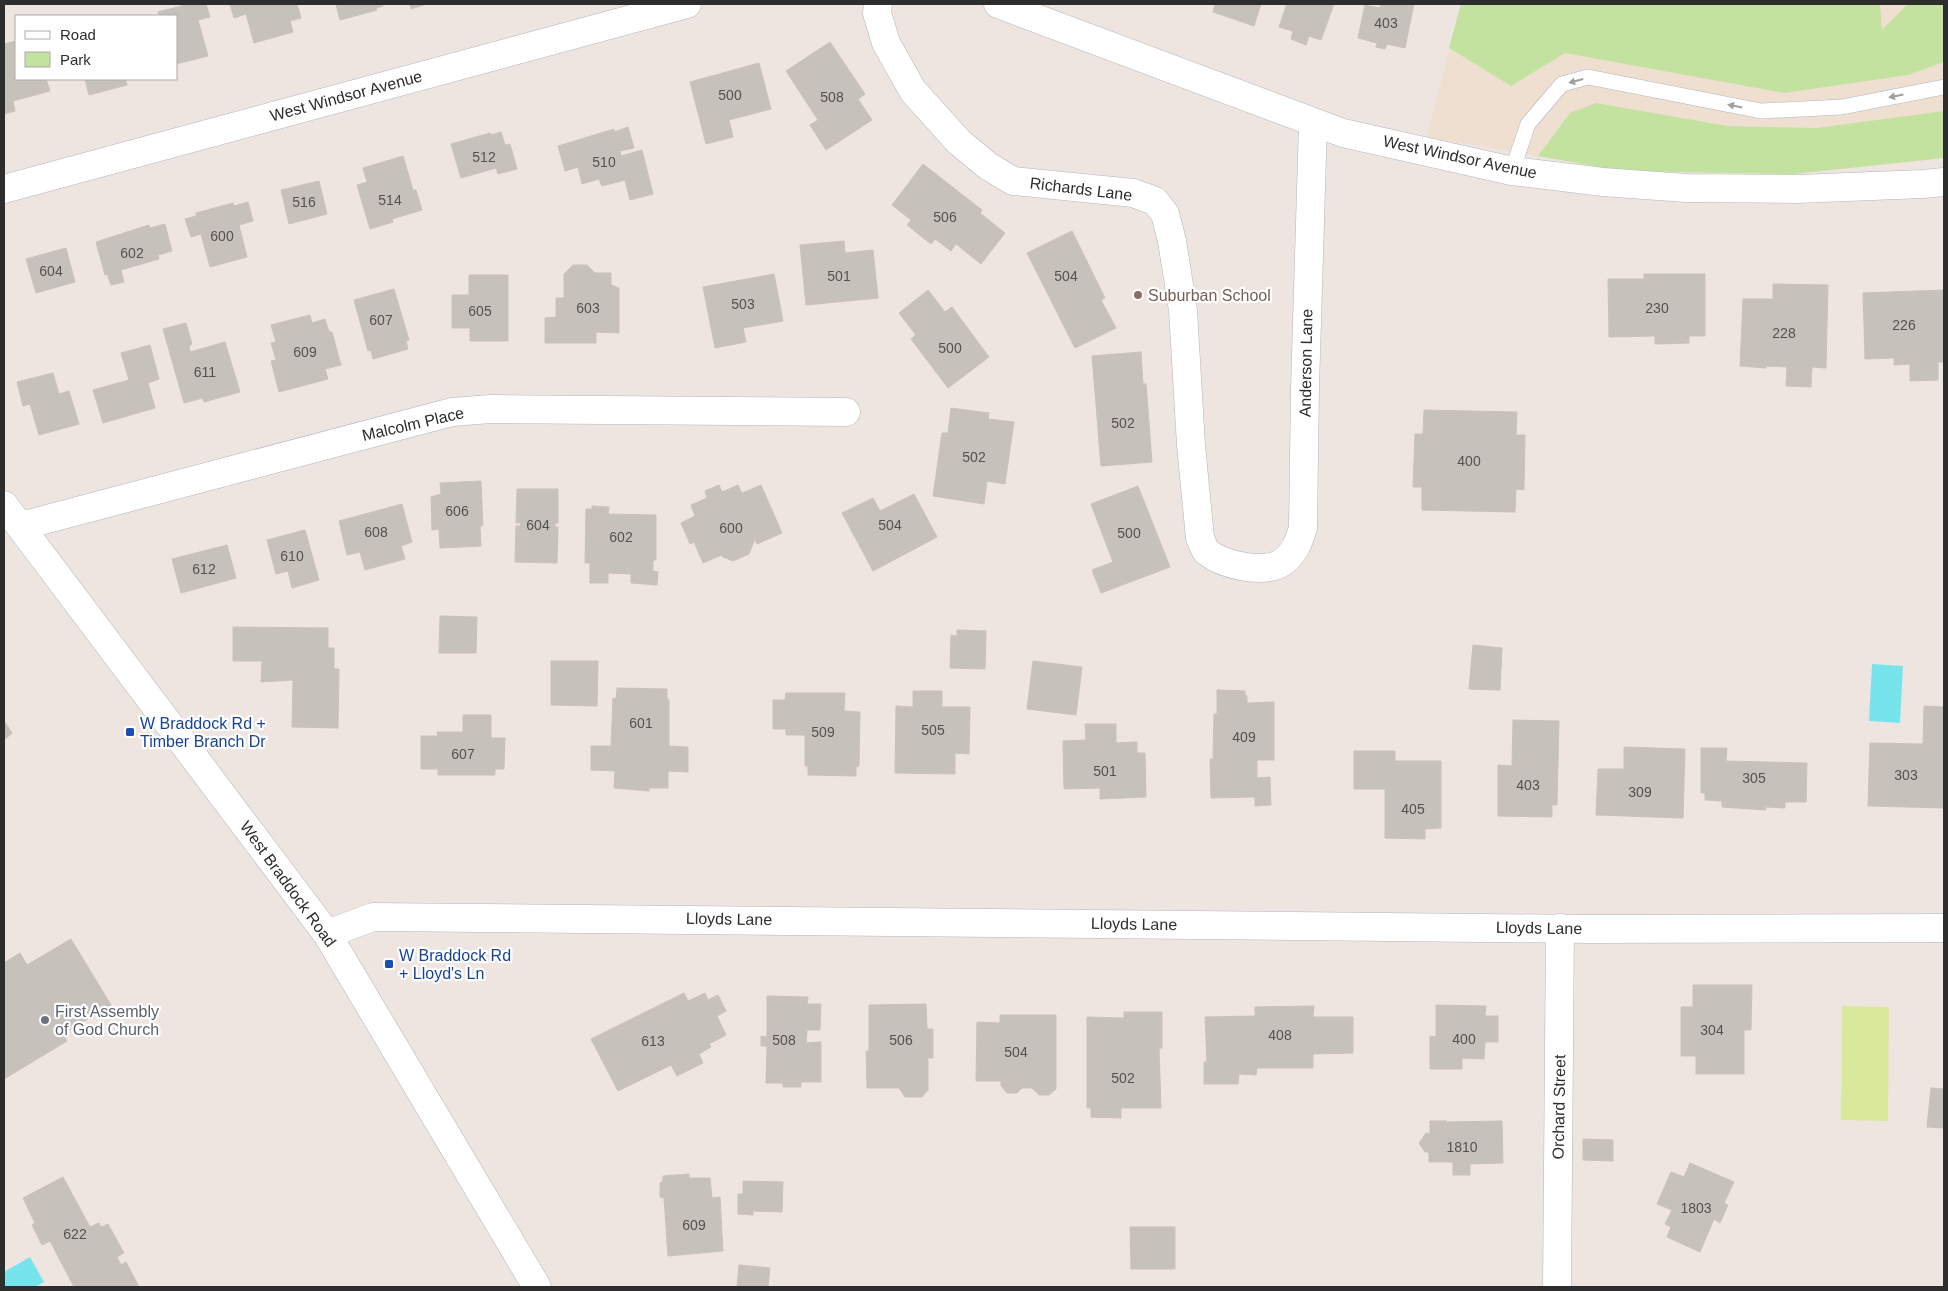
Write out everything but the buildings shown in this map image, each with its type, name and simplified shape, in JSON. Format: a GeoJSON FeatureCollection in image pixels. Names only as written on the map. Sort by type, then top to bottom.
{"type":"FeatureCollection","features":[{"type":"Feature","properties":{"kind":"street","name":"West Windsor Avenue"},"geometry":{"type":"LineString","coordinates":[[4,189],[687,4]]}},
{"type":"Feature","properties":{"kind":"street","name":"Richards Lane"},"geometry":{"type":"LineString","coordinates":[[878,4],[877,13],[886,43],[913,91],[959,142],[988,166],[1013,181],[1133,193],[1154,201],[1165,214],[1172,242],[1183,310],[1191,445],[1200,538],[1206,551],[1250,568]]}},
{"type":"Feature","properties":{"kind":"street","name":"West Windsor Avenue"},"geometry":{"type":"LineString","coordinates":[[998,4],[1343,133],[1512,171],[1603,182],[1686,188],[1797,189],[1944,182]]}},
{"type":"Feature","properties":{"kind":"street","name":"Anderson Lane"},"geometry":{"type":"LineString","coordinates":[[1250,568],[1281,564],[1295,549],[1304,528],[1305,388],[1313,123]]}},
{"type":"Feature","properties":{"kind":"street","name":"Malcolm Place"},"geometry":{"type":"LineString","coordinates":[[21,526],[452,412],[490,409],[846,412]]}},
{"type":"Feature","properties":{"kind":"street","name":"West Braddock Road"},"geometry":{"type":"LineString","coordinates":[[4,505],[327,934],[536,1287]]}},
{"type":"Feature","properties":{"kind":"street","name":"Lloyds Lane"},"geometry":{"type":"LineString","coordinates":[[327,934],[374,917],[1560,928],[1944,928]]}},
{"type":"Feature","properties":{"kind":"street","name":"Orchard Street"},"geometry":{"type":"LineString","coordinates":[[1557,1287],[1560,928]]}},
{"type":"Feature","properties":{"kind":"lane"},"geometry":{"type":"LineString","coordinates":[[1512,171],[1528,124],[1562,84],[1588,78],[1761,111],[1842,107],[1944,87]]}},
{"type":"Feature","properties":{"kind":"shaded area"},"geometry":{"type":"Polygon","coordinates":[[[1461,4],[1944,4],[1944,158],[1793,174],[1622,171],[1427,137],[1461,4]]]}},
{"type":"Feature","properties":{"kind":"green space"},"geometry":{"type":"Polygon","coordinates":[[[1461,4],[1880,4],[1882,30],[1908,4],[1944,4],[1944,62],[1908,75],[1784,93],[1565,53],[1511,86],[1449,48],[1461,4]]]}},
{"type":"Feature","properties":{"kind":"green space"},"geometry":{"type":"Polygon","coordinates":[[[1596,103],[1727,126],[1817,128],[1944,111],[1944,158],[1793,174],[1622,171],[1538,156],[1570,113],[1596,103]]]}},
{"type":"Feature","properties":{"kind":"green space"},"geometry":{"type":"Polygon","coordinates":[[[1842,1006],[1889,1007],[1888,1121],[1841,1120],[1842,1006]]]}},
{"type":"Feature","properties":{"kind":"water"},"geometry":{"type":"Polygon","coordinates":[[[1872,664],[1903,666],[1900,723],[1869,721],[1872,664]]]}},
{"type":"Feature","properties":{"kind":"water"},"geometry":{"type":"Polygon","coordinates":[[[30,1257],[44,1282],[35,1287],[4,1287],[4,1272],[30,1257]]]}},
{"type":"Feature","properties":{"kind":"place","name":"Suburban School"},"geometry":{"type":"Point","coordinates":[1138,295]}},
{"type":"Feature","properties":{"kind":"place","name":"W Braddock Rd + Timber Branch Dr"},"geometry":{"type":"Point","coordinates":[130,732]}},
{"type":"Feature","properties":{"kind":"place","name":"W Braddock Rd + Lloyd's Ln"},"geometry":{"type":"Point","coordinates":[389,964]}},
{"type":"Feature","properties":{"kind":"place","name":"First Assembly of God Church"},"geometry":{"type":"Point","coordinates":[45,1020]}}]}
